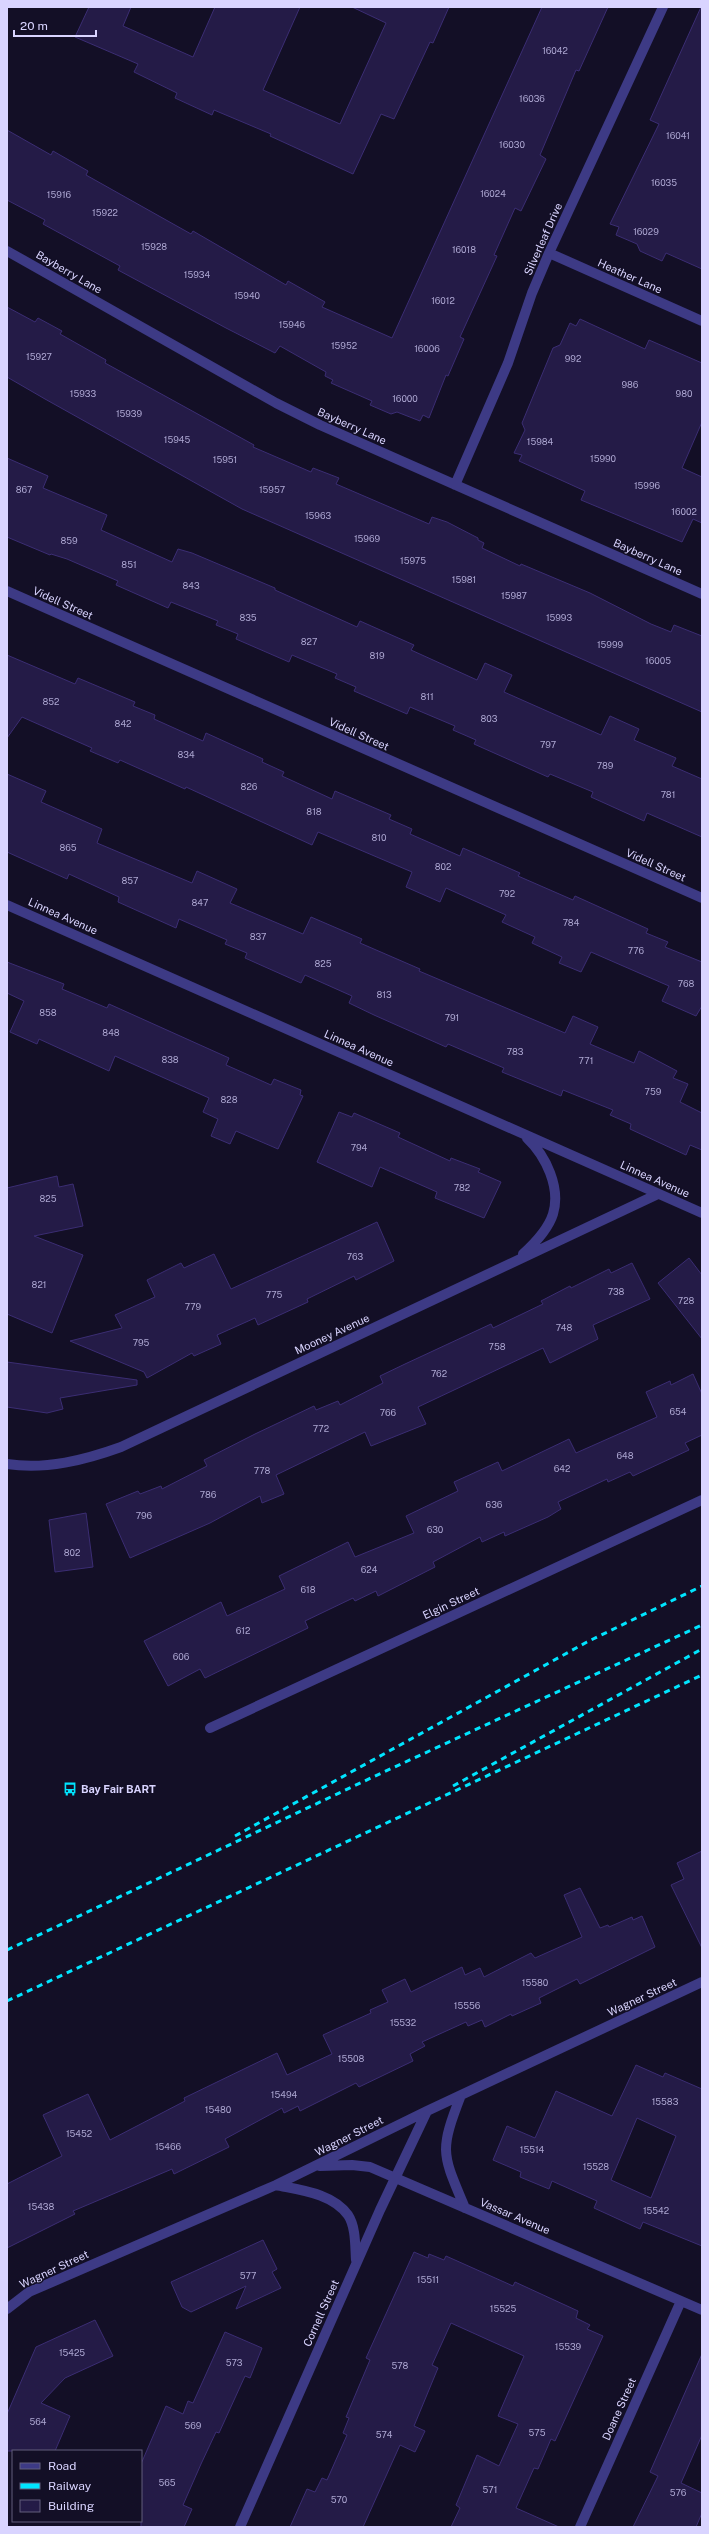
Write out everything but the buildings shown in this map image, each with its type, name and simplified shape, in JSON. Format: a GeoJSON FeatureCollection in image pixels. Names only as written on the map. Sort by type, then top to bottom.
{"type":"FeatureCollection","features":[{"type":"Feature","properties":{"kind":"street","name":"Silverleaf Drive"},"geometry":{"type":"LineString","coordinates":[[455,485],[508,363],[532,293],[549,253],[663,7]]}},
{"type":"Feature","properties":{"kind":"street","name":"Bayberry Lane"},"geometry":{"type":"LineString","coordinates":[[7,251],[276,403],[320,425],[702,594]]}},
{"type":"Feature","properties":{"kind":"street","name":"Heather Lane"},"geometry":{"type":"LineString","coordinates":[[549,253],[702,321]]}},
{"type":"Feature","properties":{"kind":"street","name":"Videll Street"},"geometry":{"type":"LineString","coordinates":[[7,591],[702,898]]}},
{"type":"Feature","properties":{"kind":"street","name":"Linnea Avenue"},"geometry":{"type":"LineString","coordinates":[[7,905],[702,1213]]}},
{"type":"Feature","properties":{"kind":"street"},"geometry":{"type":"LineString","coordinates":[[514,1262],[544,1231],[553,1214],[554,1195],[552,1177],[536,1146],[521,1133]]}},
{"type":"Feature","properties":{"kind":"street","name":"Mooney Avenue"},"geometry":{"type":"LineString","coordinates":[[7,1464],[65,1463],[121,1447],[658,1194]]}},
{"type":"Feature","properties":{"kind":"street","name":"Elgin Street"},"geometry":{"type":"LineString","coordinates":[[210,1728],[702,1500]]}},
{"type":"Feature","properties":{"kind":"street","name":"Wagner Street"},"geometry":{"type":"LineString","coordinates":[[7,2309],[29,2292],[276,2185],[427,2111],[702,1982]]}},
{"type":"Feature","properties":{"kind":"street"},"geometry":{"type":"LineString","coordinates":[[461,2095],[447,2132],[444,2147],[447,2166],[465,2208]]}},
{"type":"Feature","properties":{"kind":"street","name":"Cornell Street"},"geometry":{"type":"LineString","coordinates":[[240,2527],[356,2263],[427,2111]]}},
{"type":"Feature","properties":{"kind":"street","name":"Vassar Avenue"},"geometry":{"type":"LineString","coordinates":[[314,2167],[352,2164],[370,2167],[702,2310]]}},
{"type":"Feature","properties":{"kind":"street"},"geometry":{"type":"LineString","coordinates":[[276,2185],[313,2192],[331,2201],[348,2215],[355,2237],[356,2263]]}},
{"type":"Feature","properties":{"kind":"street","name":"Doane Street"},"geometry":{"type":"LineString","coordinates":[[580,2527],[681,2301]]}},
{"type":"Feature","properties":{"kind":"railway"},"geometry":{"type":"LineString","coordinates":[[235,1836],[587,1642],[702,1586]]}},
{"type":"Feature","properties":{"kind":"railway"},"geometry":{"type":"LineString","coordinates":[[7,1950],[373,1777],[702,1625]]}},
{"type":"Feature","properties":{"kind":"railway"},"geometry":{"type":"LineString","coordinates":[[453,1786],[702,1649]]}},
{"type":"Feature","properties":{"kind":"railway"},"geometry":{"type":"LineString","coordinates":[[7,2001],[702,1675]]}},
{"type":"Feature","properties":{"kind":"place","name":"Bay Fair BART"},"geometry":{"type":"Point","coordinates":[70,1789]}}]}
